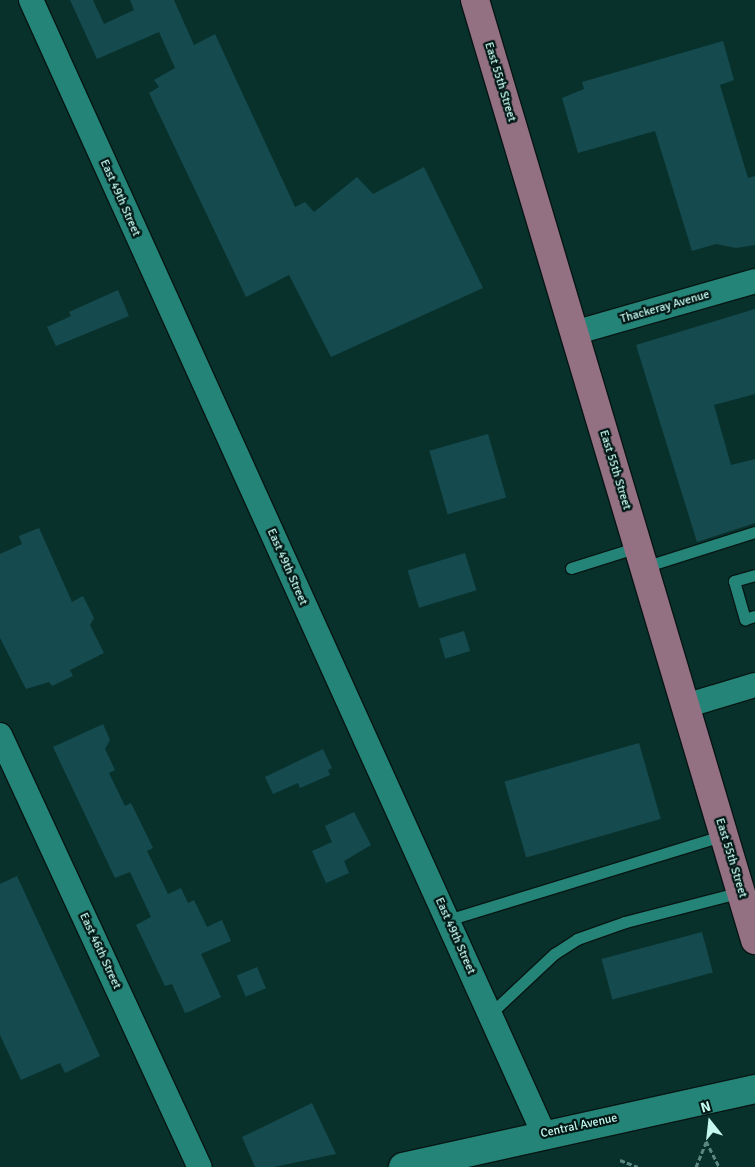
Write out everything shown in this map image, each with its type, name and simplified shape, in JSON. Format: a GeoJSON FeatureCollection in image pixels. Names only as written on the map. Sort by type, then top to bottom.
{"type":"FeatureCollection","features":[{"type":"Feature","properties":{"kind":"main road","name":"East 55th Street"},"geometry":{"type":"LineString","coordinates":[[475,0],[755,940]]}},
{"type":"Feature","properties":{"kind":"street","name":"East 49th Street"},"geometry":{"type":"LineString","coordinates":[[31,0],[544,1134]]}},
{"type":"Feature","properties":{"kind":"street","name":"Thackeray Avenue"},"geometry":{"type":"LineString","coordinates":[[574,333],[755,281]]}},
{"type":"Feature","properties":{"kind":"street"},"geometry":{"type":"LineString","coordinates":[[685,706],[755,685]]}},
{"type":"Feature","properties":{"kind":"street","name":"East 46th Street"},"geometry":{"type":"LineString","coordinates":[[0,735],[200,1167]]}},
{"type":"Feature","properties":{"kind":"street","name":"Central Avenue"},"geometry":{"type":"LineString","coordinates":[[403,1167],[544,1134],[755,1089]]}},
{"type":"Feature","properties":{"kind":"lane"},"geometry":{"type":"LineString","coordinates":[[571,568],[641,557],[755,532]]}},
{"type":"Feature","properties":{"kind":"lane"},"geometry":{"type":"LineString","coordinates":[[755,575],[734,581],[746,619],[755,616]]}},
{"type":"Feature","properties":{"kind":"lane"},"geometry":{"type":"LineString","coordinates":[[448,920],[724,835]]}},
{"type":"Feature","properties":{"kind":"lane"},"geometry":{"type":"LineString","coordinates":[[490,1014],[554,954],[577,940],[634,920],[741,892]]}},
{"type":"Feature","properties":{"kind":"path"},"geometry":{"type":"LineString","coordinates":[[696,1167],[706,1141],[719,1167]]}},
{"type":"Feature","properties":{"kind":"path"},"geometry":{"type":"LineString","coordinates":[[620,1160],[638,1167]]}},
{"type":"Feature","properties":{"kind":"building"},"geometry":{"type":"Polygon","coordinates":[[[70,0],[93,0],[104,24],[134,10],[130,0],[174,0],[194,45],[215,34],[295,207],[305,202],[314,212],[357,177],[373,194],[424,167],[483,288],[331,357],[289,275],[246,297],[149,93],[159,87],[154,80],[175,68],[159,32],[97,59],[70,0]]]}},
{"type":"Feature","properties":{"kind":"building"},"geometry":{"type":"Polygon","coordinates":[[[723,41],[734,80],[720,85],[748,178],[755,176],[755,245],[736,248],[716,244],[692,251],[655,131],[578,153],[562,98],[584,89],[582,82],[723,41]]]}},
{"type":"Feature","properties":{"kind":"building"},"geometry":{"type":"Polygon","coordinates":[[[118,290],[129,316],[56,346],[47,327],[71,316],[69,312],[118,290]]]}},
{"type":"Feature","properties":{"kind":"building"},"geometry":{"type":"Polygon","coordinates":[[[755,309],[755,394],[714,405],[731,465],[755,459],[755,523],[697,542],[636,345],[755,309]]]}},
{"type":"Feature","properties":{"kind":"building"},"geometry":{"type":"Polygon","coordinates":[[[488,434],[506,497],[448,514],[429,451],[488,434]]]}},
{"type":"Feature","properties":{"kind":"building"},"geometry":{"type":"Polygon","coordinates":[[[39,528],[72,602],[83,596],[94,618],[90,625],[104,653],[70,670],[73,676],[52,686],[49,682],[26,689],[0,638],[0,554],[22,544],[19,536],[39,528]]]}},
{"type":"Feature","properties":{"kind":"building"},"geometry":{"type":"Polygon","coordinates":[[[465,553],[476,590],[419,608],[408,571],[465,553]]]}},
{"type":"Feature","properties":{"kind":"building"},"geometry":{"type":"Polygon","coordinates":[[[464,631],[470,651],[445,659],[439,639],[464,631]]]}},
{"type":"Feature","properties":{"kind":"building"},"geometry":{"type":"Polygon","coordinates":[[[103,724],[110,740],[105,749],[115,770],[109,773],[125,806],[131,803],[153,848],[147,851],[168,894],[181,888],[188,903],[194,900],[207,927],[222,920],[231,941],[201,954],[221,997],[185,1013],[172,984],[165,986],[136,925],[151,917],[130,872],[115,878],[53,747],[103,724]]]}},
{"type":"Feature","properties":{"kind":"building"},"geometry":{"type":"Polygon","coordinates":[[[639,743],[661,819],[526,858],[504,782],[639,743]]]}},
{"type":"Feature","properties":{"kind":"building"},"geometry":{"type":"Polygon","coordinates":[[[323,749],[332,768],[328,770],[330,775],[300,788],[298,783],[273,794],[265,777],[323,749]]]}},
{"type":"Feature","properties":{"kind":"building"},"geometry":{"type":"Polygon","coordinates":[[[354,812],[371,845],[344,861],[349,873],[326,883],[312,851],[332,842],[325,826],[354,812]]]}},
{"type":"Feature","properties":{"kind":"building"},"geometry":{"type":"Polygon","coordinates":[[[17,876],[100,1056],[65,1073],[60,1063],[21,1080],[0,1035],[0,884],[17,876]]]}},
{"type":"Feature","properties":{"kind":"building"},"geometry":{"type":"Polygon","coordinates":[[[702,932],[713,973],[612,999],[602,959],[702,932]]]}},
{"type":"Feature","properties":{"kind":"building"},"geometry":{"type":"Polygon","coordinates":[[[257,967],[266,988],[246,997],[237,976],[257,967]]]}},
{"type":"Feature","properties":{"kind":"building"},"geometry":{"type":"Polygon","coordinates":[[[312,1103],[336,1154],[274,1167],[255,1167],[242,1137],[312,1103]]]}}]}
